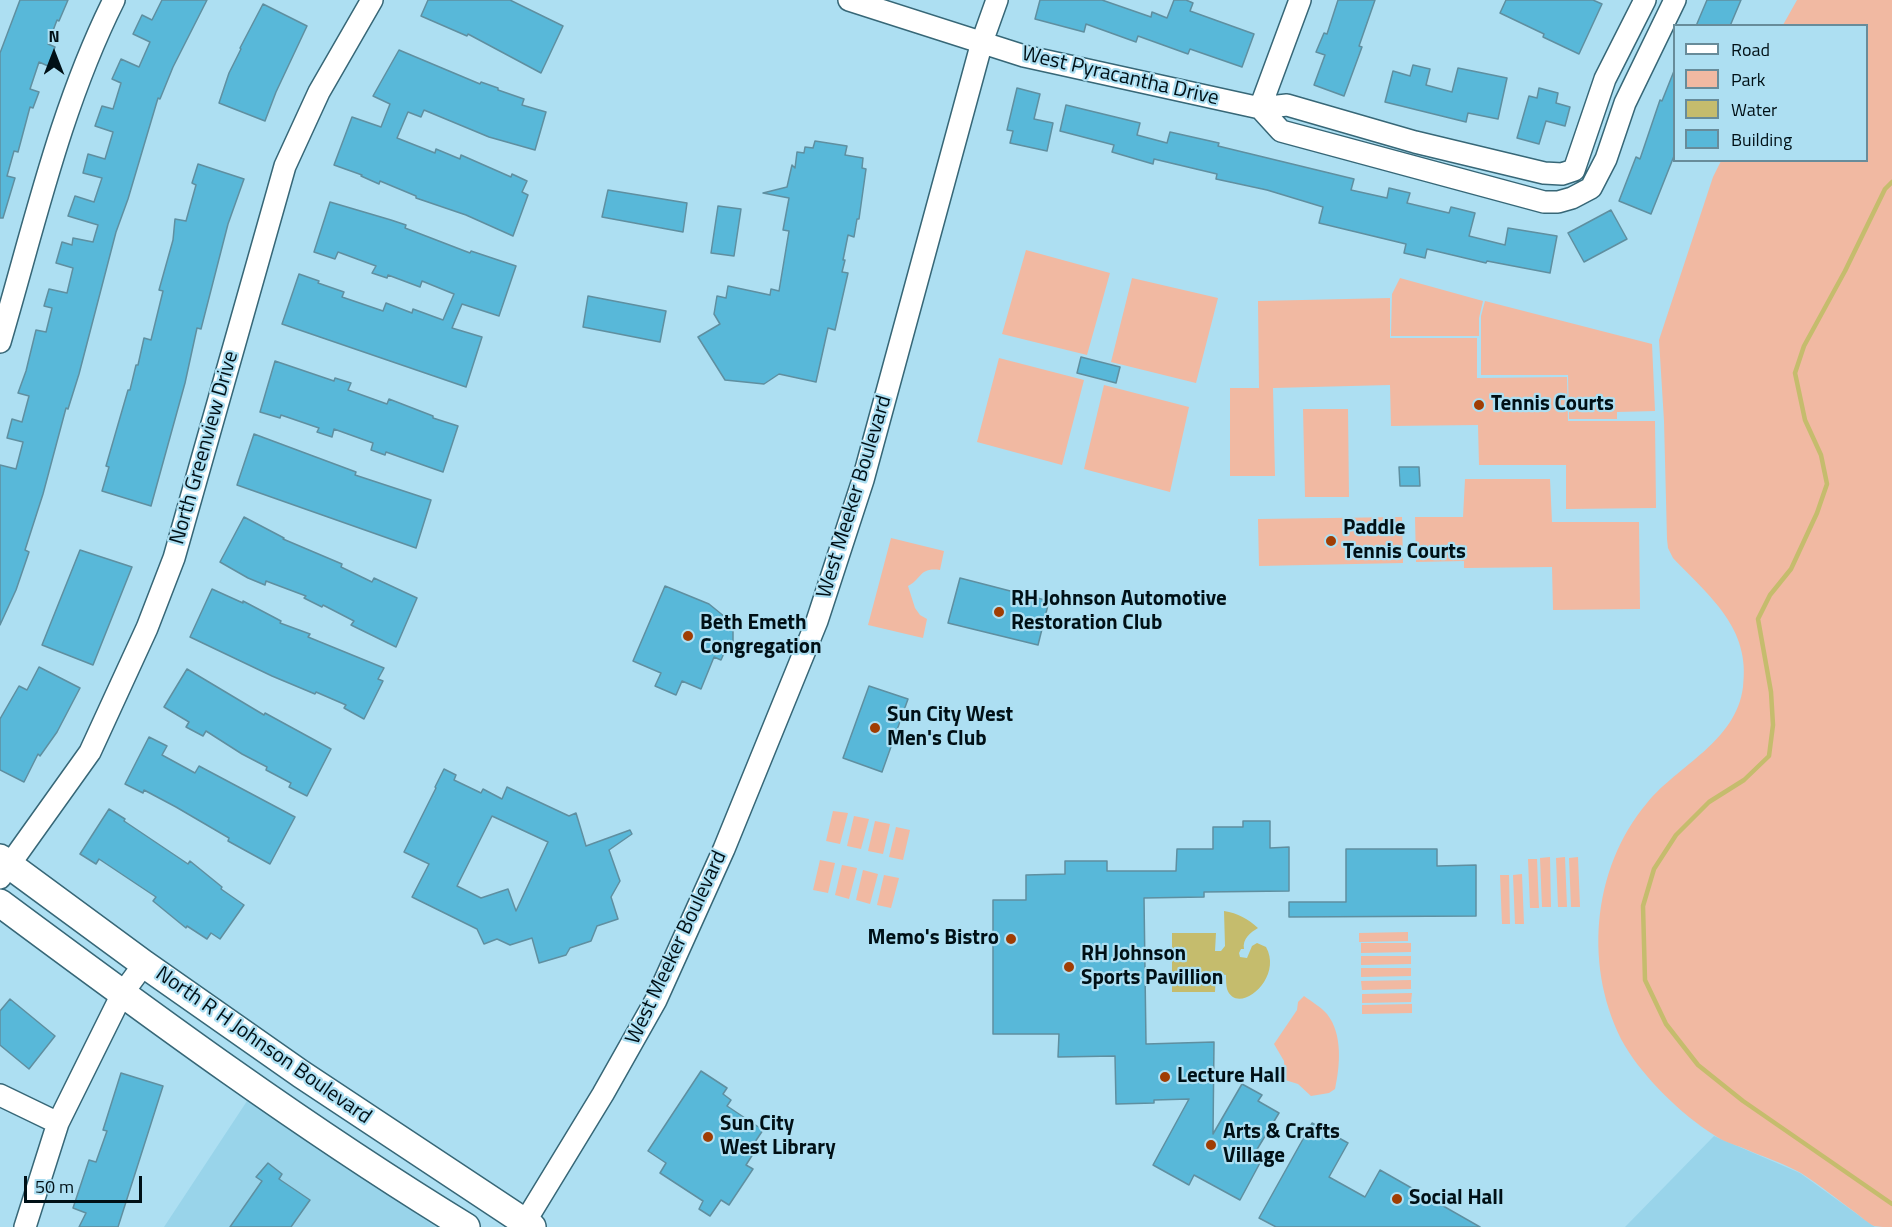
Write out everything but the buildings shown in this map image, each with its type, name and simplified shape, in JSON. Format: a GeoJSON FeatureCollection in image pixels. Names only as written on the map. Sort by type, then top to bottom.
{"type":"FeatureCollection","features":[{"type":"Feature","properties":{"kind":"main road","name":"North R H Johnson Boulevard"},"geometry":{"type":"LineString","coordinates":[[3,867],[301,1074],[526,1225]]}},
{"type":"Feature","properties":{"kind":"main road","name":"North R H Johnson Boulevard"},"geometry":{"type":"LineString","coordinates":[[0,903],[122,994],[384,1177],[466,1227]]}},
{"type":"Feature","properties":{"kind":"street"},"geometry":{"type":"LineString","coordinates":[[0,342],[61,128],[96,35],[114,0]]}},
{"type":"Feature","properties":{"kind":"street","name":"North Greenview Drive"},"geometry":{"type":"LineString","coordinates":[[3,867],[90,752],[147,628],[174,558],[285,166],[319,92],[372,0]]}},
{"type":"Feature","properties":{"kind":"street","name":"West Pyracantha Drive"},"geometry":{"type":"LineString","coordinates":[[849,0],[1024,56],[1260,108],[1287,105],[1415,142],[1544,173],[1562,174]]}},
{"type":"Feature","properties":{"kind":"street","name":"West Meeker Boulevard"},"geometry":{"type":"LineString","coordinates":[[526,1225],[656,1000],[724,849],[816,621],[863,480],[982,42],[997,0]]}},
{"type":"Feature","properties":{"kind":"street"},"geometry":{"type":"LineString","coordinates":[[1300,0],[1260,108],[1281,131],[1544,202],[1558,202],[1572,198],[1591,188],[1606,159],[1624,103],[1668,2]]}},
{"type":"Feature","properties":{"kind":"street"},"geometry":{"type":"LineString","coordinates":[[1572,198],[1562,174],[1574,170],[1578,163],[1584,138],[1605,79],[1645,0]]}},
{"type":"Feature","properties":{"kind":"street"},"geometry":{"type":"LineString","coordinates":[[1407,166],[1415,142]]}},
{"type":"Feature","properties":{"kind":"street"},"geometry":{"type":"LineString","coordinates":[[25,1227],[58,1123],[122,994],[144,964]]}},
{"type":"Feature","properties":{"kind":"street"},"geometry":{"type":"LineString","coordinates":[[0,1095],[58,1123]]}},
{"type":"Feature","properties":{"kind":"shaded area"},"geometry":{"type":"Polygon","coordinates":[[[249,1098],[436,1227],[164,1227],[249,1098]]]}},
{"type":"Feature","properties":{"kind":"shaded area"},"geometry":{"type":"Polygon","coordinates":[[[1714,1136],[1800,1173],[1875,1227],[1625,1227],[1714,1136]]]}},
{"type":"Feature","properties":{"kind":"green space"},"geometry":{"type":"Polygon","coordinates":[[[1797,0],[1892,0],[1892,1227],[1872,1225],[1801,1173],[1720,1139],[1677,1106],[1642,1071],[1625,1046],[1612,1017],[1603,986],[1599,954],[1599,921],[1604,889],[1614,858],[1628,829],[1660,789],[1718,738],[1738,706],[1743,687],[1744,666],[1741,647],[1734,631],[1714,600],[1673,558],[1667,539],[1659,340],[1713,177],[1720,162],[1868,162],[1868,24],[1784,24],[1797,0]]]}},
{"type":"Feature","properties":{"kind":"green space"},"geometry":{"type":"Polygon","coordinates":[[[1026,250],[1110,273],[1087,355],[1002,334],[1026,250]]]}},
{"type":"Feature","properties":{"kind":"green space"},"geometry":{"type":"Polygon","coordinates":[[[1132,278],[1218,298],[1196,383],[1111,362],[1132,278]]]}},
{"type":"Feature","properties":{"kind":"green space"},"geometry":{"type":"Polygon","coordinates":[[[1400,278],[1483,301],[1479,318],[1479,336],[1391,336],[1392,294],[1400,278]]]}},
{"type":"Feature","properties":{"kind":"green space","name":"Tennis Courts"},"geometry":{"type":"Polygon","coordinates":[[[1390,298],[1390,338],[1477,338],[1477,378],[1567,377],[1568,421],[1655,421],[1656,508],[1566,509],[1566,465],[1479,465],[1478,425],[1391,426],[1390,385],[1273,388],[1275,476],[1230,476],[1230,388],[1259,388],[1258,301],[1390,298]]]}},
{"type":"Feature","properties":{"kind":"green space"},"geometry":{"type":"Polygon","coordinates":[[[1485,301],[1652,344],[1655,411],[1617,412],[1617,419],[1569,419],[1568,375],[1481,375],[1481,316],[1485,301]]]}},
{"type":"Feature","properties":{"kind":"green space"},"geometry":{"type":"Polygon","coordinates":[[[999,358],[1084,380],[1062,465],[977,442],[999,358]]]}},
{"type":"Feature","properties":{"kind":"green space"},"geometry":{"type":"Polygon","coordinates":[[[1104,385],[1189,407],[1170,492],[1084,469],[1104,385]]]}},
{"type":"Feature","properties":{"kind":"green space"},"geometry":{"type":"Polygon","coordinates":[[[1303,409],[1348,409],[1349,497],[1305,497],[1303,409]]]}},
{"type":"Feature","properties":{"kind":"green space","name":"Tennis Courts"},"geometry":{"type":"Polygon","coordinates":[[[1465,479],[1550,479],[1552,522],[1639,522],[1640,609],[1553,610],[1552,567],[1464,568],[1464,561],[1416,562],[1415,517],[1463,517],[1465,479]]]}},
{"type":"Feature","properties":{"kind":"green space","name":"Paddle Tennis Courts"},"geometry":{"type":"Polygon","coordinates":[[[1402,517],[1403,563],[1259,566],[1258,519],[1402,517]]]}},
{"type":"Feature","properties":{"kind":"green space"},"geometry":{"type":"Polygon","coordinates":[[[891,538],[944,551],[940,570],[924,572],[908,586],[915,608],[927,619],[923,638],[868,625],[891,538]]]}},
{"type":"Feature","properties":{"kind":"green space"},"geometry":{"type":"Polygon","coordinates":[[[833,811],[848,813],[840,844],[826,841],[833,811]]]}},
{"type":"Feature","properties":{"kind":"green space"},"geometry":{"type":"Polygon","coordinates":[[[854,816],[869,819],[861,849],[847,846],[854,816]]]}},
{"type":"Feature","properties":{"kind":"green space"},"geometry":{"type":"Polygon","coordinates":[[[875,821],[890,824],[883,854],[868,851],[875,821]]]}},
{"type":"Feature","properties":{"kind":"green space"},"geometry":{"type":"Polygon","coordinates":[[[896,827],[910,830],[903,860],[889,857],[896,827]]]}},
{"type":"Feature","properties":{"kind":"green space"},"geometry":{"type":"Polygon","coordinates":[[[1550,857],[1551,907],[1542,907],[1540,858],[1550,857]]]}},
{"type":"Feature","properties":{"kind":"green space"},"geometry":{"type":"Polygon","coordinates":[[[1565,857],[1567,907],[1558,907],[1556,858],[1565,857]]]}},
{"type":"Feature","properties":{"kind":"green space"},"geometry":{"type":"Polygon","coordinates":[[[1578,857],[1580,907],[1571,907],[1569,858],[1578,857]]]}},
{"type":"Feature","properties":{"kind":"green space"},"geometry":{"type":"Polygon","coordinates":[[[1528,859],[1537,859],[1539,908],[1530,908],[1528,859]]]}},
{"type":"Feature","properties":{"kind":"green space"},"geometry":{"type":"Polygon","coordinates":[[[820,860],[835,863],[828,893],[813,890],[820,860]]]}},
{"type":"Feature","properties":{"kind":"green space"},"geometry":{"type":"Polygon","coordinates":[[[842,865],[857,868],[849,899],[835,895],[842,865]]]}},
{"type":"Feature","properties":{"kind":"green space"},"geometry":{"type":"Polygon","coordinates":[[[863,870],[878,874],[870,904],[856,900],[863,870]]]}},
{"type":"Feature","properties":{"kind":"green space"},"geometry":{"type":"Polygon","coordinates":[[[1522,874],[1524,924],[1515,924],[1513,875],[1522,874]]]}},
{"type":"Feature","properties":{"kind":"green space"},"geometry":{"type":"Polygon","coordinates":[[[884,875],[899,878],[891,908],[877,905],[884,875]]]}},
{"type":"Feature","properties":{"kind":"green space"},"geometry":{"type":"Polygon","coordinates":[[[1500,875],[1509,875],[1510,924],[1502,924],[1500,875]]]}},
{"type":"Feature","properties":{"kind":"green space"},"geometry":{"type":"Polygon","coordinates":[[[1408,932],[1408,941],[1359,942],[1359,933],[1408,932]]]}},
{"type":"Feature","properties":{"kind":"green space"},"geometry":{"type":"Polygon","coordinates":[[[1361,943],[1411,943],[1411,952],[1361,953],[1361,943]]]}},
{"type":"Feature","properties":{"kind":"green space"},"geometry":{"type":"Polygon","coordinates":[[[1361,956],[1411,956],[1411,964],[1361,965],[1361,956]]]}},
{"type":"Feature","properties":{"kind":"green space"},"geometry":{"type":"Polygon","coordinates":[[[1361,968],[1411,968],[1411,976],[1361,977],[1361,968]]]}},
{"type":"Feature","properties":{"kind":"green space"},"geometry":{"type":"Polygon","coordinates":[[[1411,980],[1411,989],[1362,990],[1361,981],[1411,980]]]}},
{"type":"Feature","properties":{"kind":"green space"},"geometry":{"type":"Polygon","coordinates":[[[1412,993],[1411,1002],[1362,1003],[1362,994],[1412,993]]]}},
{"type":"Feature","properties":{"kind":"green space"},"geometry":{"type":"Polygon","coordinates":[[[1304,996],[1327,1014],[1336,1031],[1339,1050],[1335,1089],[1329,1093],[1311,1096],[1298,1084],[1285,1080],[1284,1061],[1274,1044],[1297,1010],[1298,1002],[1304,996]]]}},
{"type":"Feature","properties":{"kind":"green space"},"geometry":{"type":"Polygon","coordinates":[[[1412,1004],[1412,1013],[1362,1014],[1362,1005],[1412,1004]]]}},
{"type":"Feature","properties":{"kind":"water"},"geometry":{"type":"Polygon","coordinates":[[[1224,911],[1242,917],[1258,928],[1248,936],[1244,942],[1244,949],[1241,949],[1239,953],[1240,957],[1247,958],[1252,946],[1257,943],[1266,947],[1270,959],[1269,971],[1264,982],[1257,990],[1240,999],[1232,997],[1227,989],[1226,975],[1216,973],[1215,992],[1172,992],[1172,933],[1216,933],[1215,951],[1221,951],[1225,946],[1224,911]]]}},
{"type":"Feature","properties":{"kind":"waterway"},"geometry":{"type":"LineString","coordinates":[[1892,182],[1885,189],[1845,271],[1804,346],[1795,373],[1805,420],[1821,455],[1827,484],[1817,513],[1791,569],[1770,595],[1758,619],[1771,692],[1773,725],[1769,756],[1744,780],[1709,802],[1676,835],[1654,869],[1643,906],[1645,980],[1666,1024],[1698,1065],[1743,1101],[1892,1204]]}},
{"type":"Feature","properties":{"kind":"place","name":"Tennis Courts"},"geometry":{"type":"Point","coordinates":[1479,405]}},
{"type":"Feature","properties":{"kind":"place","name":"Paddle Tennis Courts"},"geometry":{"type":"Point","coordinates":[1331,541]}},
{"type":"Feature","properties":{"kind":"place","name":"RH Johnson Automotive Restoration Club"},"geometry":{"type":"Point","coordinates":[999,612]}},
{"type":"Feature","properties":{"kind":"place","name":"Beth Emeth Congregation"},"geometry":{"type":"Point","coordinates":[688,636]}},
{"type":"Feature","properties":{"kind":"place","name":"Sun City West Men's Club"},"geometry":{"type":"Point","coordinates":[875,728]}},
{"type":"Feature","properties":{"kind":"place","name":"Memo's Bistro"},"geometry":{"type":"Point","coordinates":[1011,939]}},
{"type":"Feature","properties":{"kind":"place","name":"RH Johnson Sports Pavillion"},"geometry":{"type":"Point","coordinates":[1069,967]}},
{"type":"Feature","properties":{"kind":"place","name":"Lecture Hall"},"geometry":{"type":"Point","coordinates":[1165,1077]}},
{"type":"Feature","properties":{"kind":"place","name":"Sun City West Library"},"geometry":{"type":"Point","coordinates":[708,1137]}},
{"type":"Feature","properties":{"kind":"place","name":"Arts & Crafts Village"},"geometry":{"type":"Point","coordinates":[1211,1145]}},
{"type":"Feature","properties":{"kind":"place","name":"Social Hall"},"geometry":{"type":"Point","coordinates":[1397,1199]}}]}
